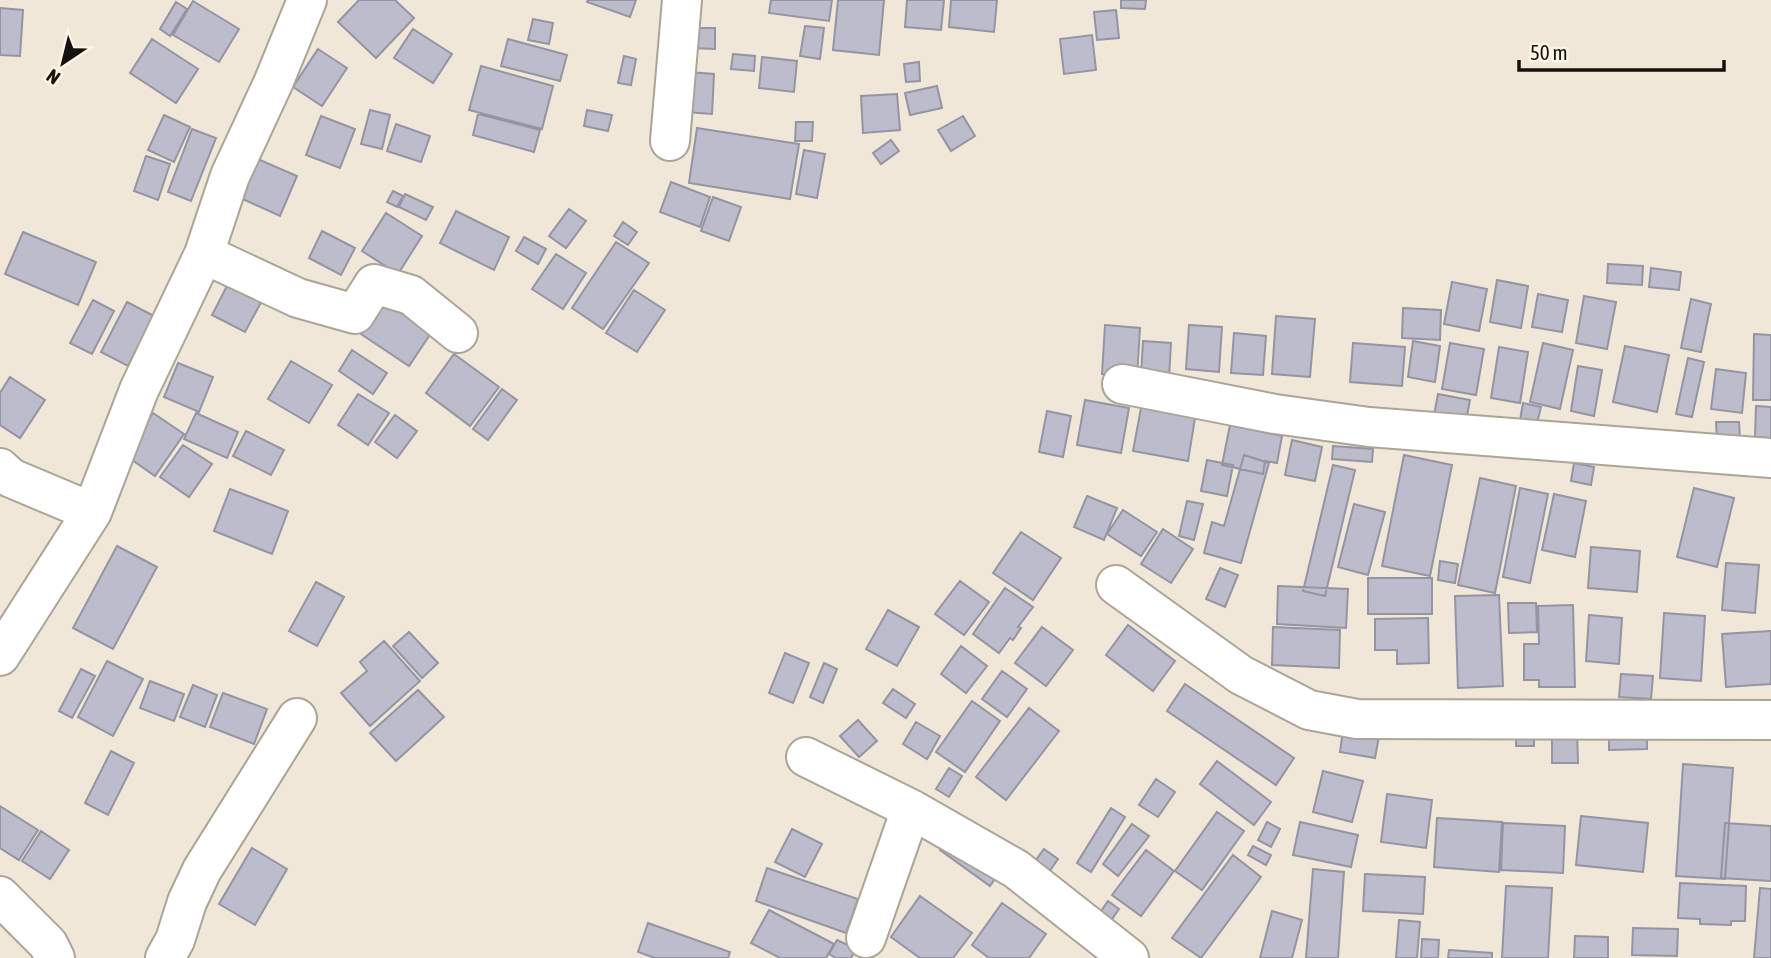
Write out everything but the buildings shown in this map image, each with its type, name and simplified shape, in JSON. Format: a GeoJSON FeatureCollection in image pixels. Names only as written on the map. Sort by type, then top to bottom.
{"type":"FeatureCollection","features":[{"type":"Feature","properties":{"kind":"street"},"geometry":{"type":"LineString","coordinates":[[0,656],[92,512],[139,390],[204,254],[230,176],[274,81],[307,0]]}},
{"type":"Feature","properties":{"kind":"street"},"geometry":{"type":"LineString","coordinates":[[670,141],[682,0]]}},
{"type":"Feature","properties":{"kind":"street"},"geometry":{"type":"LineString","coordinates":[[204,254],[298,298],[355,314],[374,284],[411,295],[458,333]]}},
{"type":"Feature","properties":{"kind":"street"},"geometry":{"type":"LineString","coordinates":[[1122,384],[1275,414],[1370,427],[1771,458]]}},
{"type":"Feature","properties":{"kind":"street"},"geometry":{"type":"LineString","coordinates":[[0,468],[11,478],[92,512]]}},
{"type":"Feature","properties":{"kind":"street"},"geometry":{"type":"LineString","coordinates":[[1116,585],[1241,675],[1309,710],[1357,719],[1771,720]]}},
{"type":"Feature","properties":{"kind":"street"},"geometry":{"type":"LineString","coordinates":[[165,958],[176,940],[187,902],[202,870],[297,718]]}},
{"type":"Feature","properties":{"kind":"street"},"geometry":{"type":"LineString","coordinates":[[806,757],[911,809],[1016,869],[1129,958]]}},
{"type":"Feature","properties":{"kind":"street"},"geometry":{"type":"LineString","coordinates":[[866,938],[911,809]]}},
{"type":"Feature","properties":{"kind":"street"},"geometry":{"type":"LineString","coordinates":[[0,896],[48,944],[54,958]]}}]}
